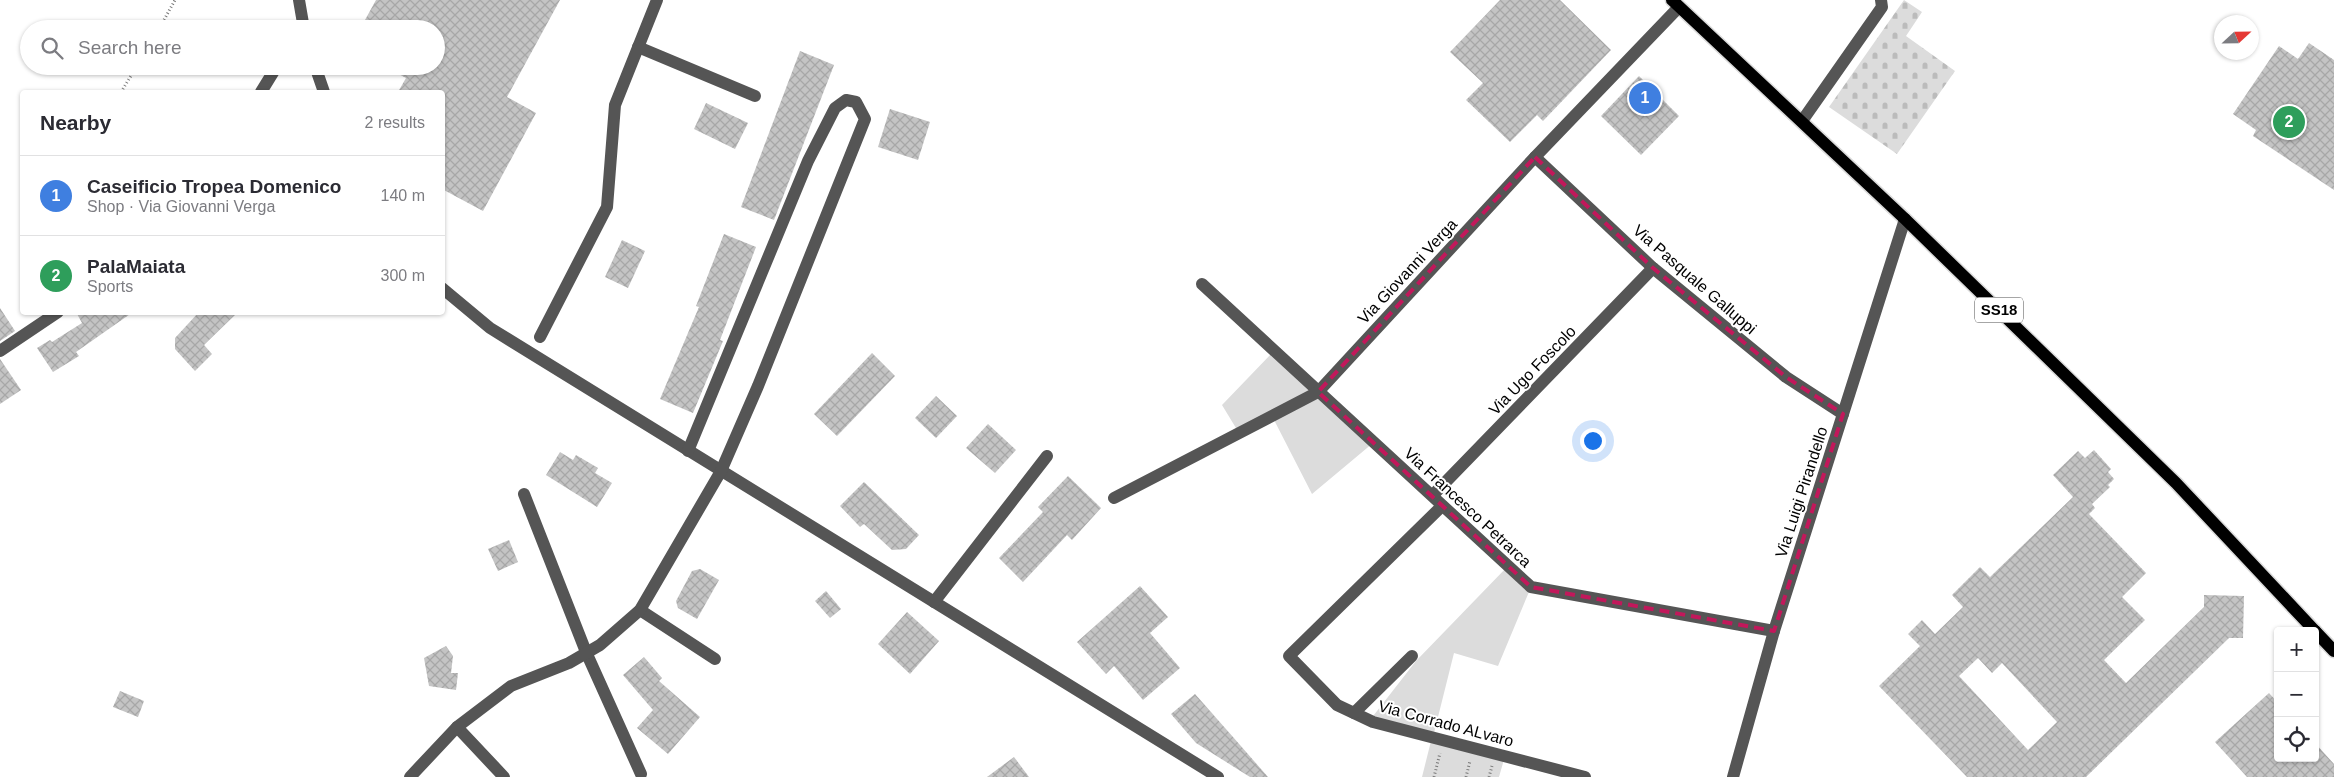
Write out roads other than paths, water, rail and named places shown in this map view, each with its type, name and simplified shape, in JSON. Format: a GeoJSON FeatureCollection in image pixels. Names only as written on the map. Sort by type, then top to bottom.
{"type":"FeatureCollection","features":[{"type":"Feature","properties":{"kind":"main road","name":"SS18"},"geometry":{"type":"LineString","coordinates":[[1675,3],[1905,219],[2176,483],[2311,627]]}},
{"type":"Feature","properties":{"kind":"main road","name":"SS18"},"geometry":{"type":"LineString","coordinates":[[2319,635],[2334,651]]}},
{"type":"Feature","properties":{"kind":"street"},"geometry":{"type":"LineString","coordinates":[[298,0],[301,20]]}},
{"type":"Feature","properties":{"kind":"street"},"geometry":{"type":"LineString","coordinates":[[540,338],[607,207],[615,105],[657,0]]}},
{"type":"Feature","properties":{"kind":"street"},"geometry":{"type":"LineString","coordinates":[[1802,121],[1882,7],[1881,0]]}},
{"type":"Feature","properties":{"kind":"street","name":"Via Giovanni Verga"},"geometry":{"type":"LineString","coordinates":[[1114,498],[1318,392],[1535,158],[1675,3]]}},
{"type":"Feature","properties":{"kind":"street"},"geometry":{"type":"LineString","coordinates":[[638,47],[755,96]]}},
{"type":"Feature","properties":{"kind":"street"},"geometry":{"type":"LineString","coordinates":[[261,90],[271,75]]}},
{"type":"Feature","properties":{"kind":"street"},"geometry":{"type":"LineString","coordinates":[[318,75],[323,90]]}},
{"type":"Feature","properties":{"kind":"street"},"geometry":{"type":"LineString","coordinates":[[410,777],[457,727],[511,686],[568,663],[600,645],[640,610],[721,471],[758,386],[865,119],[856,102],[846,100],[835,108],[808,161],[688,451]]}},
{"type":"Feature","properties":{"kind":"street","name":"Via Pasquale Galluppi"},"geometry":{"type":"LineString","coordinates":[[1535,158],[1653,268],[1786,378],[1843,414]]}},
{"type":"Feature","properties":{"kind":"street","name":"Via Luigi Pirandello"},"geometry":{"type":"LineString","coordinates":[[1733,777],[1774,631],[1905,219]]}},
{"type":"Feature","properties":{"kind":"street","name":"Via Ugo Foscolo"},"geometry":{"type":"LineString","coordinates":[[1433,495],[1653,268]]}},
{"type":"Feature","properties":{"kind":"street","name":"Via Francesco Petrarca"},"geometry":{"type":"LineString","coordinates":[[1202,284],[1531,587],[1774,631]]}},
{"type":"Feature","properties":{"kind":"street"},"geometry":{"type":"LineString","coordinates":[[445,290],[490,328],[1218,777]]}},
{"type":"Feature","properties":{"kind":"street"},"geometry":{"type":"LineString","coordinates":[[0,351],[54,315]]}},
{"type":"Feature","properties":{"kind":"street"},"geometry":{"type":"LineString","coordinates":[[934,602],[1047,456]]}},
{"type":"Feature","properties":{"kind":"street"},"geometry":{"type":"LineString","coordinates":[[524,494],[586,652],[641,774]]}},
{"type":"Feature","properties":{"kind":"street","name":"Via Corrado ALvaro"},"geometry":{"type":"LineString","coordinates":[[1442,506],[1289,656],[1337,705],[1373,722],[1585,777]]}},
{"type":"Feature","properties":{"kind":"street"},"geometry":{"type":"LineString","coordinates":[[640,610],[715,659]]}},
{"type":"Feature","properties":{"kind":"street"},"geometry":{"type":"LineString","coordinates":[[1354,713],[1412,656]]}},
{"type":"Feature","properties":{"kind":"street"},"geometry":{"type":"LineString","coordinates":[[457,727],[504,777]]}},
{"type":"Feature","properties":{"kind":"place","name":"Caseificio Tropea Domenico"},"geometry":{"type":"Point","coordinates":[1645,98]}},
{"type":"Feature","properties":{"kind":"place","name":"PalaMaiata"},"geometry":{"type":"Point","coordinates":[2289,122]}}]}
